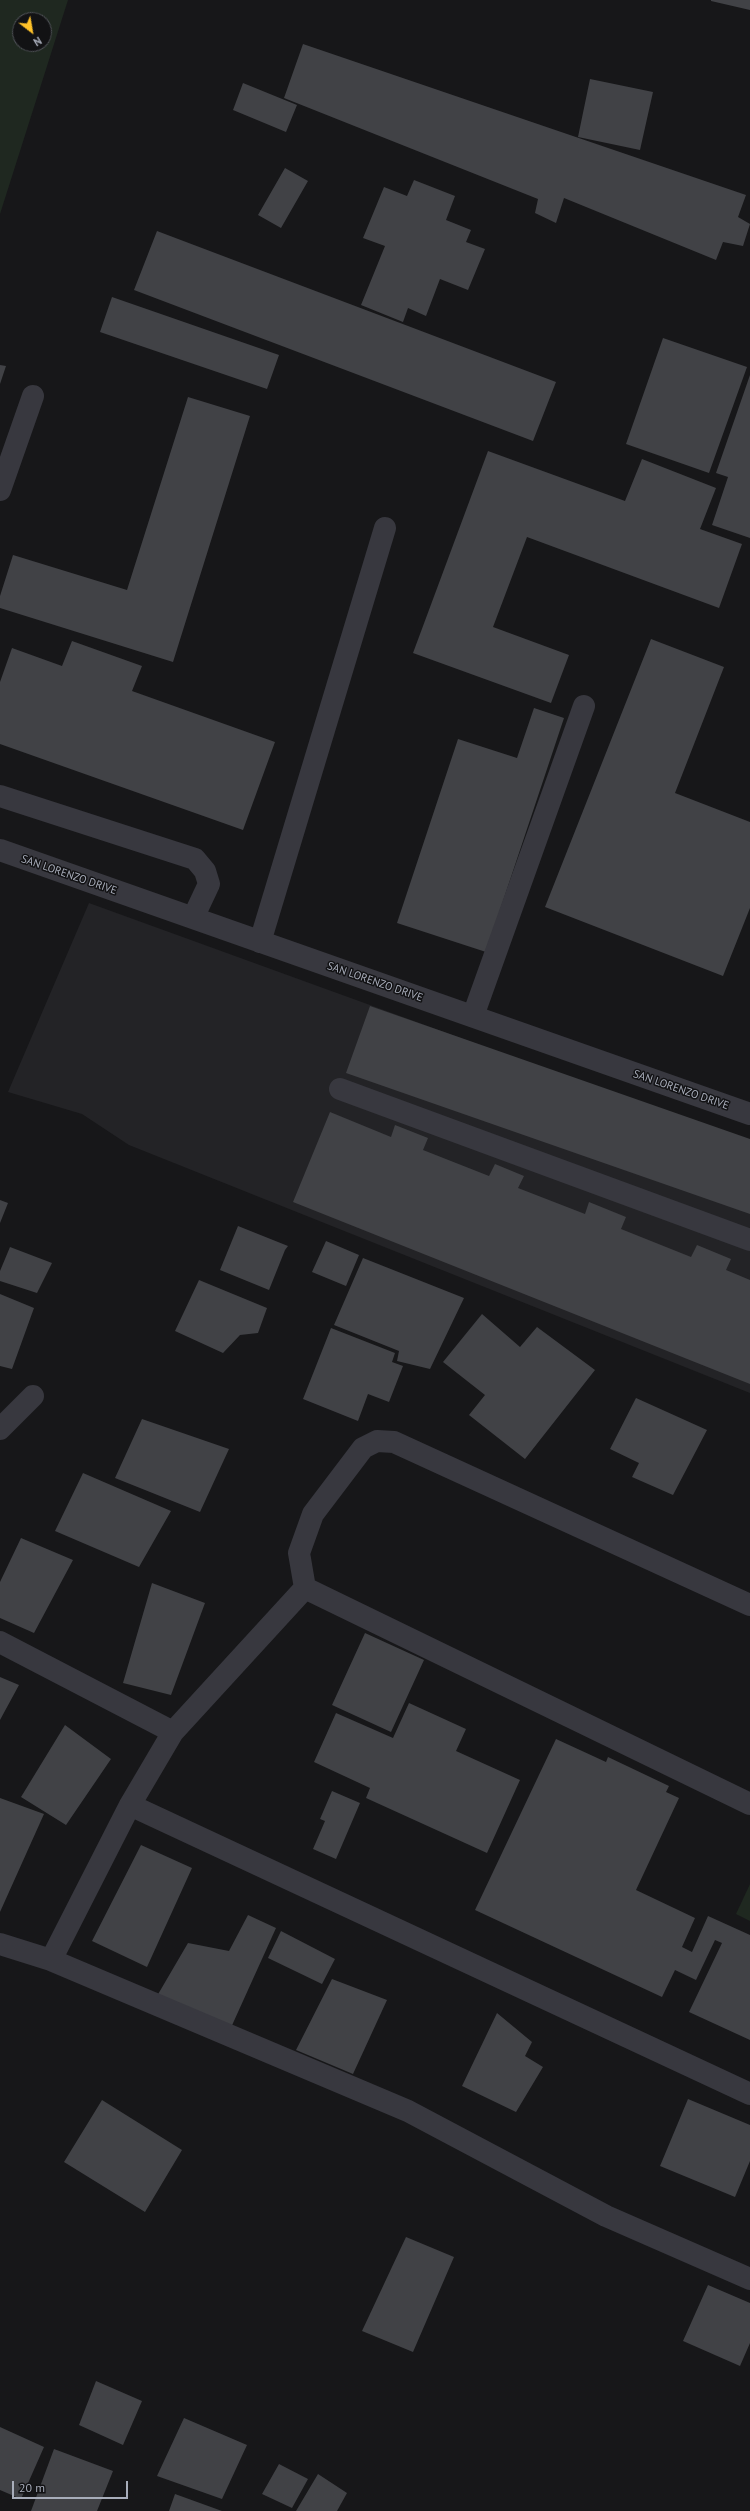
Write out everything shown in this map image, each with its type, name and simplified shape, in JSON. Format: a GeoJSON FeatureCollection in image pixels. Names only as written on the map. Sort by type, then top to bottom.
{"type":"FeatureCollection","features":[{"type":"Feature","properties":{"kind":"street"},"geometry":{"type":"LineString","coordinates":[[0,490],[33,396]]}},
{"type":"Feature","properties":{"kind":"street"},"geometry":{"type":"LineString","coordinates":[[260,942],[385,528]]}},
{"type":"Feature","properties":{"kind":"street"},"geometry":{"type":"LineString","coordinates":[[473,1016],[584,706]]}},
{"type":"Feature","properties":{"kind":"street"},"geometry":{"type":"LineString","coordinates":[[0,796],[195,859],[205,871],[209,884],[193,918]]}},
{"type":"Feature","properties":{"kind":"street","name":"SAN LORENZO DRIVE"},"geometry":{"type":"LineString","coordinates":[[0,850],[750,1114]]}},
{"type":"Feature","properties":{"kind":"street"},"geometry":{"type":"LineString","coordinates":[[340,1089],[750,1240]]}},
{"type":"Feature","properties":{"kind":"street"},"geometry":{"type":"LineString","coordinates":[[0,1429],[32,1396]]}},
{"type":"Feature","properties":{"kind":"street"},"geometry":{"type":"LineString","coordinates":[[305,1588],[299,1553],[313,1514],[363,1448],[377,1441],[394,1442],[750,1605]]}},
{"type":"Feature","properties":{"kind":"street"},"geometry":{"type":"LineString","coordinates":[[51,1960],[130,1805],[173,1732],[305,1588]]}},
{"type":"Feature","properties":{"kind":"street"},"geometry":{"type":"LineString","coordinates":[[305,1588],[750,1804]]}},
{"type":"Feature","properties":{"kind":"street"},"geometry":{"type":"LineString","coordinates":[[0,1642],[173,1732]]}},
{"type":"Feature","properties":{"kind":"street"},"geometry":{"type":"LineString","coordinates":[[130,1805],[750,2094]]}},
{"type":"Feature","properties":{"kind":"street"},"geometry":{"type":"LineString","coordinates":[[0,1944],[51,1960],[408,2111],[606,2216],[750,2279]]}},
{"type":"Feature","properties":{"kind":"shaded area"},"geometry":{"type":"Polygon","coordinates":[[[0,0],[68,0],[52,50],[52,12],[12,12],[12,52],[51,52],[0,214],[0,0]]]}},
{"type":"Feature","properties":{"kind":"shaded area"},"geometry":{"type":"Polygon","coordinates":[[[89,903],[750,1143],[750,1393],[129,1145],[82,1114],[8,1092],[89,903]]]}},
{"type":"Feature","properties":{"kind":"shaded area"},"geometry":{"type":"Polygon","coordinates":[[[750,1884],[750,1921],[736,1914],[750,1884]]]}},
{"type":"Feature","properties":{"kind":"building"},"geometry":{"type":"Polygon","coordinates":[[[750,0],[750,10],[711,1],[750,0]]]}},
{"type":"Feature","properties":{"kind":"building"},"geometry":{"type":"Polygon","coordinates":[[[303,44],[746,195],[738,217],[750,224],[743,246],[723,242],[716,260],[564,198],[556,223],[535,213],[538,199],[284,98],[303,44]]]}},
{"type":"Feature","properties":{"kind":"building"},"geometry":{"type":"Polygon","coordinates":[[[590,79],[653,92],[640,150],[578,137],[590,79]]]}},
{"type":"Feature","properties":{"kind":"building"},"geometry":{"type":"Polygon","coordinates":[[[243,83],[297,105],[286,132],[233,110],[243,83]]]}},
{"type":"Feature","properties":{"kind":"building"},"geometry":{"type":"Polygon","coordinates":[[[285,168],[308,181],[281,228],[258,215],[285,168]]]}},
{"type":"Feature","properties":{"kind":"building"},"geometry":{"type":"Polygon","coordinates":[[[414,180],[455,196],[446,220],[471,230],[466,242],[485,249],[468,290],[440,279],[426,316],[408,308],[403,322],[361,305],[385,246],[363,238],[384,187],[407,196],[414,180]]]}},
{"type":"Feature","properties":{"kind":"building"},"geometry":{"type":"Polygon","coordinates":[[[157,231],[556,382],[533,441],[134,290],[157,231]]]}},
{"type":"Feature","properties":{"kind":"building"},"geometry":{"type":"Polygon","coordinates":[[[112,297],[279,355],[267,389],[100,332],[112,297]]]}},
{"type":"Feature","properties":{"kind":"building"},"geometry":{"type":"Polygon","coordinates":[[[663,338],[747,367],[709,473],[626,444],[663,338]]]}},
{"type":"Feature","properties":{"kind":"building"},"geometry":{"type":"Polygon","coordinates":[[[0,365],[6,366],[0,384],[0,365]]]}},
{"type":"Feature","properties":{"kind":"building"},"geometry":{"type":"Polygon","coordinates":[[[750,375],[750,538],[712,525],[728,477],[716,473],[750,375]]]}},
{"type":"Feature","properties":{"kind":"building"},"geometry":{"type":"Polygon","coordinates":[[[188,397],[250,416],[173,662],[0,608],[0,596],[13,555],[127,590],[188,397]]]}},
{"type":"Feature","properties":{"kind":"building"},"geometry":{"type":"Polygon","coordinates":[[[488,451],[625,501],[642,459],[716,488],[700,529],[742,544],[719,608],[527,537],[493,627],[569,655],[551,703],[413,653],[488,451]]]}},
{"type":"Feature","properties":{"kind":"building"},"geometry":{"type":"Polygon","coordinates":[[[651,639],[724,667],[675,793],[750,822],[750,908],[723,976],[545,907],[651,639]]]}},
{"type":"Feature","properties":{"kind":"building"},"geometry":{"type":"Polygon","coordinates":[[[72,641],[142,666],[132,691],[275,742],[243,830],[0,744],[0,682],[12,648],[62,666],[72,641]]]}},
{"type":"Feature","properties":{"kind":"building"},"geometry":{"type":"Polygon","coordinates":[[[534,708],[564,718],[486,952],[397,923],[458,739],[517,758],[534,708]]]}},
{"type":"Feature","properties":{"kind":"building"},"geometry":{"type":"Polygon","coordinates":[[[370,1006],[750,1139],[750,1214],[346,1073],[370,1006]]]}},
{"type":"Feature","properties":{"kind":"building"},"geometry":{"type":"Polygon","coordinates":[[[330,1112],[391,1137],[395,1125],[428,1138],[423,1150],[489,1176],[495,1164],[524,1176],[518,1188],[585,1214],[589,1202],[626,1217],[621,1229],[691,1257],[697,1245],[731,1259],[726,1270],[750,1280],[750,1384],[293,1202],[330,1112]]]}},
{"type":"Feature","properties":{"kind":"building"},"geometry":{"type":"Polygon","coordinates":[[[0,1200],[8,1203],[0,1223],[0,1200]]]}},
{"type":"Feature","properties":{"kind":"building"},"geometry":{"type":"Polygon","coordinates":[[[238,1226],[288,1246],[269,1290],[220,1270],[238,1226]]]}},
{"type":"Feature","properties":{"kind":"building"},"geometry":{"type":"Polygon","coordinates":[[[326,1241],[359,1255],[346,1286],[312,1272],[326,1241]]]}},
{"type":"Feature","properties":{"kind":"building"},"geometry":{"type":"Polygon","coordinates":[[[10,1247],[52,1263],[37,1293],[0,1281],[0,1271],[10,1247]]]}},
{"type":"Feature","properties":{"kind":"building"},"geometry":{"type":"Polygon","coordinates":[[[363,1258],[464,1298],[430,1369],[397,1361],[399,1351],[334,1325],[363,1258]]]}},
{"type":"Feature","properties":{"kind":"building"},"geometry":{"type":"Polygon","coordinates":[[[199,1280],[267,1308],[258,1333],[240,1335],[223,1353],[175,1331],[199,1280]]]}},
{"type":"Feature","properties":{"kind":"building"},"geometry":{"type":"Polygon","coordinates":[[[0,1294],[34,1308],[12,1369],[0,1366],[0,1294]]]}},
{"type":"Feature","properties":{"kind":"building"},"geometry":{"type":"Polygon","coordinates":[[[482,1314],[520,1347],[537,1327],[595,1370],[525,1459],[469,1415],[485,1395],[443,1362],[482,1314]]]}},
{"type":"Feature","properties":{"kind":"building"},"geometry":{"type":"Polygon","coordinates":[[[331,1328],[395,1353],[392,1362],[403,1366],[389,1402],[368,1394],[358,1421],[303,1399],[331,1328]]]}},
{"type":"Feature","properties":{"kind":"building"},"geometry":{"type":"Polygon","coordinates":[[[636,1398],[707,1430],[673,1495],[632,1477],[639,1463],[610,1449],[636,1398]]]}},
{"type":"Feature","properties":{"kind":"building"},"geometry":{"type":"Polygon","coordinates":[[[142,1419],[229,1449],[200,1512],[115,1478],[142,1419]]]}},
{"type":"Feature","properties":{"kind":"building"},"geometry":{"type":"Polygon","coordinates":[[[83,1473],[171,1511],[139,1567],[55,1531],[83,1473]]]}},
{"type":"Feature","properties":{"kind":"building"},"geometry":{"type":"Polygon","coordinates":[[[21,1538],[73,1560],[34,1633],[0,1618],[0,1582],[21,1538]]]}},
{"type":"Feature","properties":{"kind":"building"},"geometry":{"type":"Polygon","coordinates":[[[152,1583],[205,1603],[171,1695],[123,1683],[152,1583]]]}},
{"type":"Feature","properties":{"kind":"building"},"geometry":{"type":"Polygon","coordinates":[[[365,1633],[424,1660],[391,1732],[332,1705],[365,1633]]]}},
{"type":"Feature","properties":{"kind":"building"},"geometry":{"type":"Polygon","coordinates":[[[0,1677],[19,1685],[0,1720],[0,1677]]]}},
{"type":"Feature","properties":{"kind":"building"},"geometry":{"type":"Polygon","coordinates":[[[409,1703],[466,1729],[456,1751],[520,1780],[487,1853],[366,1798],[370,1788],[314,1762],[336,1713],[393,1738],[409,1703]]]}},
{"type":"Feature","properties":{"kind":"building"},"geometry":{"type":"Polygon","coordinates":[[[65,1725],[111,1759],[66,1825],[21,1797],[65,1725]]]}},
{"type":"Feature","properties":{"kind":"building"},"geometry":{"type":"Polygon","coordinates":[[[556,1739],[606,1762],[608,1757],[669,1786],[666,1792],[679,1798],[636,1890],[695,1918],[682,1947],[692,1952],[708,1916],[750,1935],[750,2040],[689,2012],[722,1943],[715,1940],[696,1980],[675,1970],[662,1997],[475,1910],[556,1739]]]}},
{"type":"Feature","properties":{"kind":"building"},"geometry":{"type":"Polygon","coordinates":[[[332,1791],[360,1803],[336,1859],[313,1849],[325,1821],[320,1819],[332,1791]]]}},
{"type":"Feature","properties":{"kind":"building"},"geometry":{"type":"Polygon","coordinates":[[[0,1798],[44,1814],[0,1912],[0,1798]]]}},
{"type":"Feature","properties":{"kind":"building"},"geometry":{"type":"Polygon","coordinates":[[[141,1845],[192,1868],[147,1967],[92,1941],[141,1845]]]}},
{"type":"Feature","properties":{"kind":"building"},"geometry":{"type":"Polygon","coordinates":[[[248,1915],[276,1928],[229,2032],[157,1996],[188,1943],[229,1951],[248,1915]]]}},
{"type":"Feature","properties":{"kind":"building"},"geometry":{"type":"Polygon","coordinates":[[[281,1931],[335,1959],[322,1984],[268,1958],[281,1931]]]}},
{"type":"Feature","properties":{"kind":"building"},"geometry":{"type":"Polygon","coordinates":[[[332,1979],[387,2000],[353,2074],[296,2050],[332,1979]]]}},
{"type":"Feature","properties":{"kind":"building"},"geometry":{"type":"Polygon","coordinates":[[[497,2013],[532,2042],[525,2056],[543,2067],[516,2112],[462,2086],[497,2013]]]}},
{"type":"Feature","properties":{"kind":"building"},"geometry":{"type":"Polygon","coordinates":[[[688,2099],[750,2125],[750,2161],[735,2197],[660,2166],[688,2099]]]}},
{"type":"Feature","properties":{"kind":"building"},"geometry":{"type":"Polygon","coordinates":[[[102,2100],[182,2150],[145,2212],[64,2162],[102,2100]]]}},
{"type":"Feature","properties":{"kind":"building"},"geometry":{"type":"Polygon","coordinates":[[[406,2237],[454,2257],[413,2352],[362,2331],[406,2237]]]}},
{"type":"Feature","properties":{"kind":"building"},"geometry":{"type":"Polygon","coordinates":[[[708,2285],[750,2303],[750,2343],[740,2366],[683,2341],[708,2285]]]}},
{"type":"Feature","properties":{"kind":"building"},"geometry":{"type":"Polygon","coordinates":[[[96,2381],[142,2401],[123,2445],[79,2425],[96,2381]]]}},
{"type":"Feature","properties":{"kind":"building"},"geometry":{"type":"Polygon","coordinates":[[[184,2418],[247,2445],[222,2499],[157,2476],[184,2418]]]}},
{"type":"Feature","properties":{"kind":"building"},"geometry":{"type":"Polygon","coordinates":[[[0,2427],[44,2447],[21,2499],[0,2490],[0,2427]]]}},
{"type":"Feature","properties":{"kind":"building"},"geometry":{"type":"Polygon","coordinates":[[[54,2449],[113,2471],[97,2511],[31,2511],[54,2449]]]}},
{"type":"Feature","properties":{"kind":"building"},"geometry":{"type":"Polygon","coordinates":[[[279,2464],[308,2479],[292,2508],[262,2494],[279,2464]]]}},
{"type":"Feature","properties":{"kind":"building"},"geometry":{"type":"Polygon","coordinates":[[[318,2474],[347,2493],[337,2511],[296,2511],[318,2474]]]}},
{"type":"Feature","properties":{"kind":"building"},"geometry":{"type":"Polygon","coordinates":[[[175,2494],[222,2511],[169,2511],[175,2494]]]}}]}
